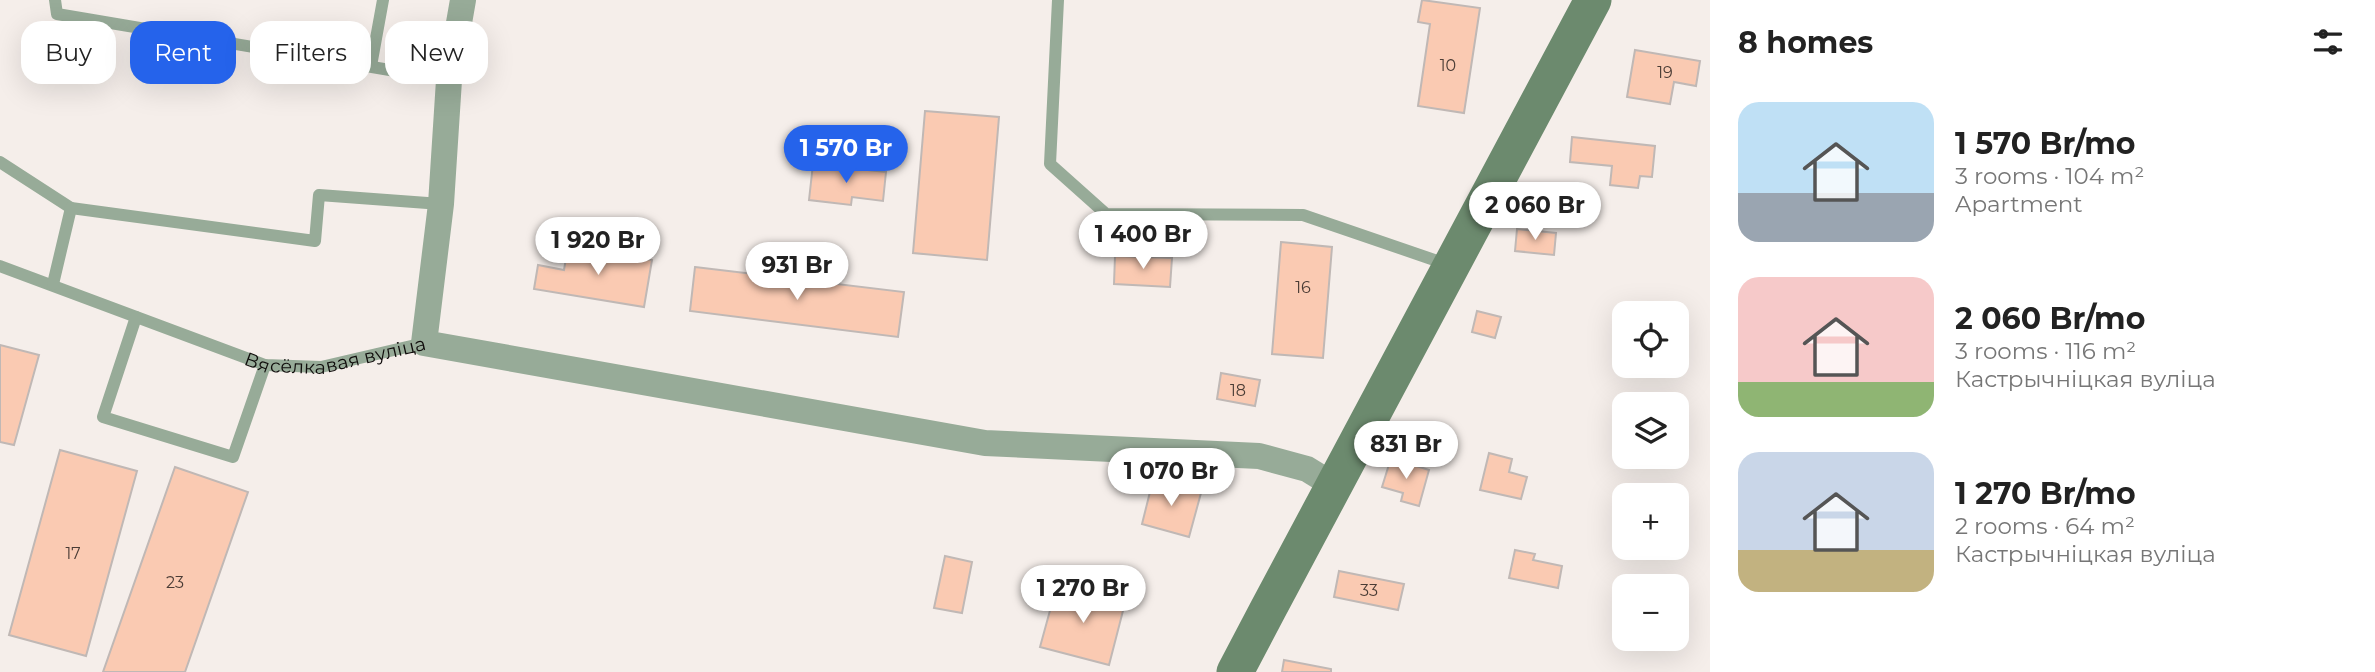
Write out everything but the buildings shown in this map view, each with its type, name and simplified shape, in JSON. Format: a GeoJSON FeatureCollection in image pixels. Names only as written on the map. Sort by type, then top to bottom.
{"type":"FeatureCollection","features":[{"type":"Feature","properties":{"kind":"street","name":"Вясёлкавая вуліца"},"geometry":{"type":"LineString","coordinates":[[459,21],[463,0]]}},
{"type":"Feature","properties":{"kind":"street"},"geometry":{"type":"LineString","coordinates":[[1235,672],[1593,0]]}},
{"type":"Feature","properties":{"kind":"street","name":"Вясёлкавая вуліца"},"geometry":{"type":"LineString","coordinates":[[424,343],[441,204],[449,84]]}},
{"type":"Feature","properties":{"kind":"street"},"geometry":{"type":"LineString","coordinates":[[424,343],[985,443],[1259,456],[1307,469],[1333,485]]}},
{"type":"Feature","properties":{"kind":"lane"},"geometry":{"type":"LineString","coordinates":[[55,0],[57,14],[385,68]]}},
{"type":"Feature","properties":{"kind":"lane"},"geometry":{"type":"LineString","coordinates":[[372,66],[383,0]]}},
{"type":"Feature","properties":{"kind":"lane"},"geometry":{"type":"LineString","coordinates":[[1058,0],[1050,164],[1106,214],[1303,215],[1452,267]]}},
{"type":"Feature","properties":{"kind":"lane"},"geometry":{"type":"LineString","coordinates":[[0,162],[71,208],[315,241],[319,195],[441,204]]}},
{"type":"Feature","properties":{"kind":"lane"},"geometry":{"type":"LineString","coordinates":[[53,284],[71,208]]}},
{"type":"Feature","properties":{"kind":"lane","name":"Вясёлкавая вуліца"},"geometry":{"type":"LineString","coordinates":[[0,266],[265,365],[321,367],[424,343]]}},
{"type":"Feature","properties":{"kind":"lane"},"geometry":{"type":"LineString","coordinates":[[136,317],[103,417],[233,457],[265,365]]}}]}
